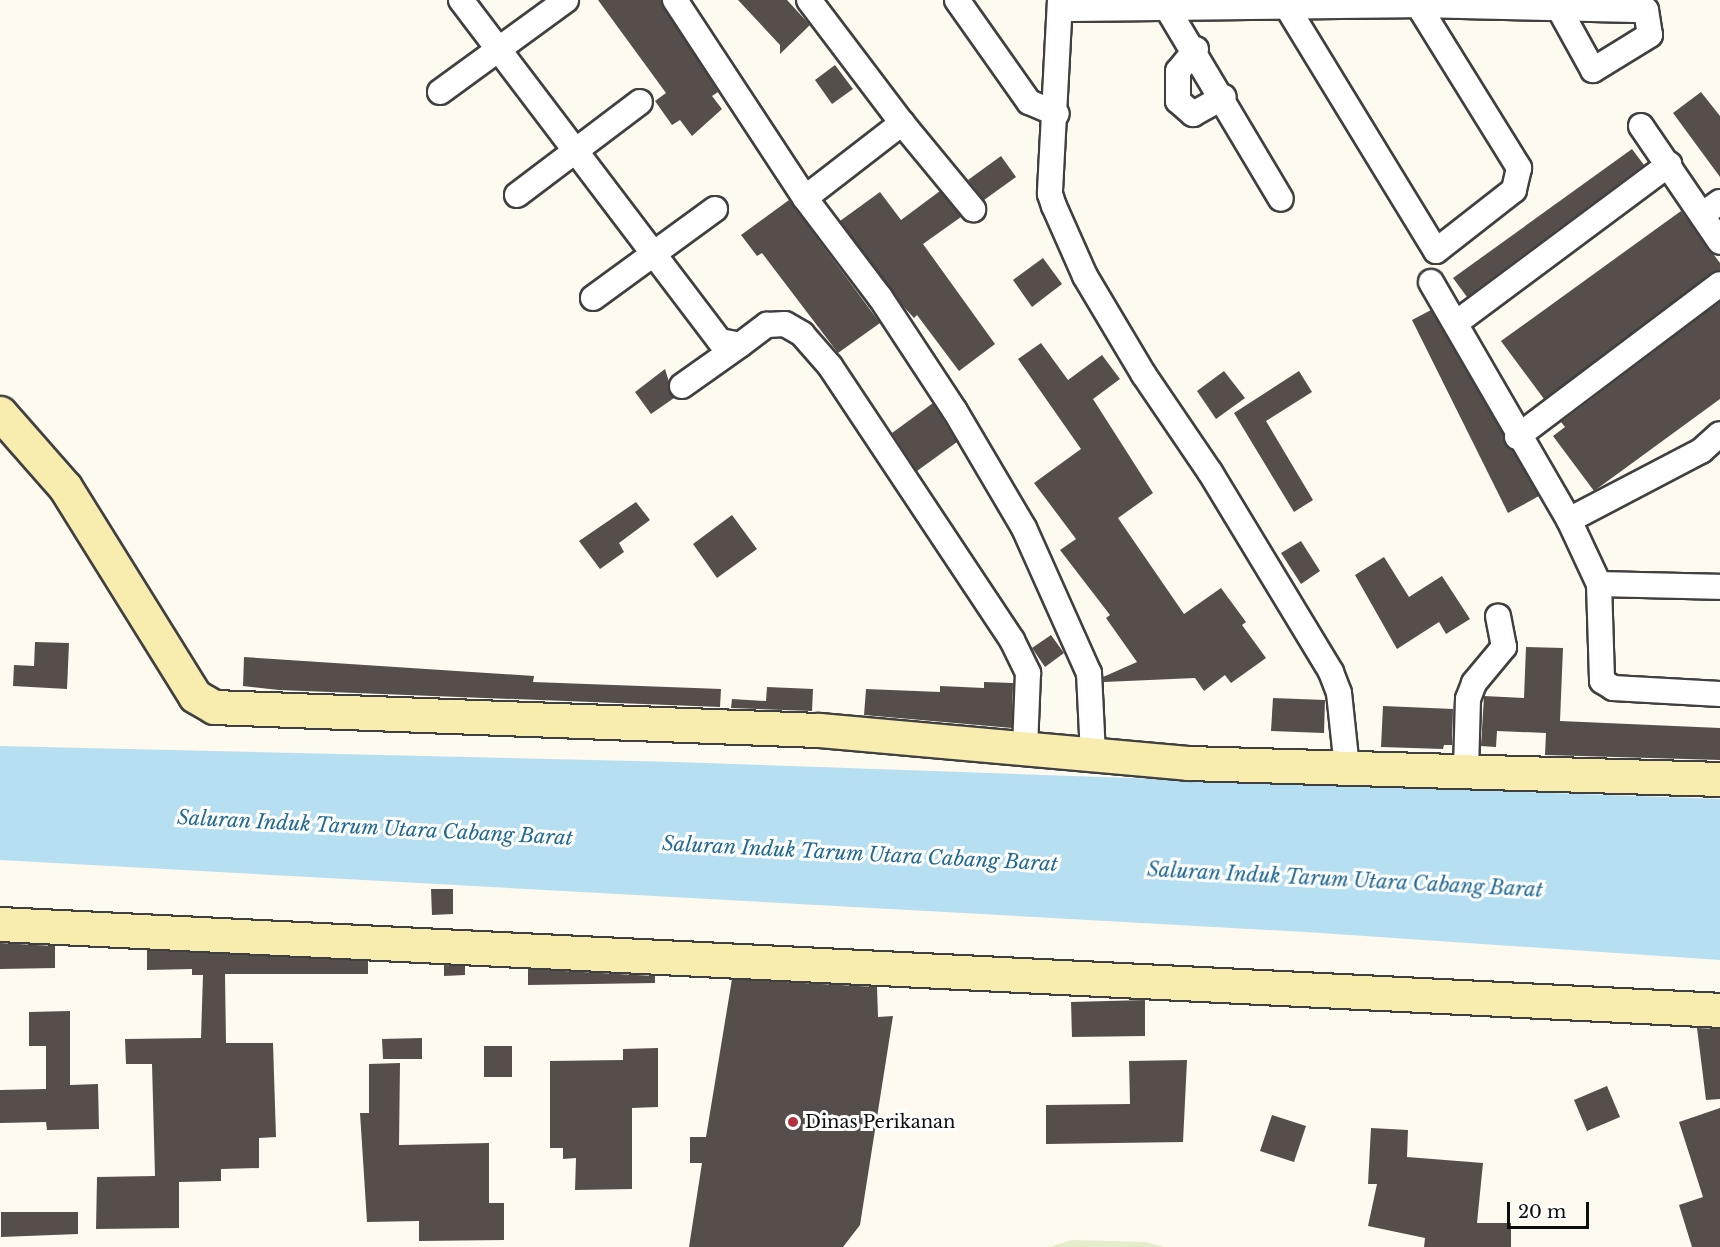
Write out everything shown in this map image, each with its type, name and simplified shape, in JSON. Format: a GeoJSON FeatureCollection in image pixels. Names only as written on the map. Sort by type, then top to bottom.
{"type":"FeatureCollection","features":[{"type":"Feature","properties":{"kind":"street"},"geometry":{"type":"LineString","coordinates":[[461,0],[652,255],[720,341],[740,345]]}},
{"type":"Feature","properties":{"kind":"street"},"geometry":{"type":"LineString","coordinates":[[440,92],[498,47],[566,0]]}},
{"type":"Feature","properties":{"kind":"street"},"geometry":{"type":"LineString","coordinates":[[675,0],[805,198],[937,382],[1024,528],[1089,673],[1093,755]]}},
{"type":"Feature","properties":{"kind":"street"},"geometry":{"type":"LineString","coordinates":[[809,0],[903,123],[974,209]]}},
{"type":"Feature","properties":{"kind":"street"},"geometry":{"type":"LineString","coordinates":[[957,0],[1029,102],[1057,114]]}},
{"type":"Feature","properties":{"kind":"street"},"geometry":{"type":"LineString","coordinates":[[1347,768],[1339,693],[1331,672],[1210,472],[1144,375],[1067,236],[1050,194],[1057,114],[1060,5],[1168,4],[1287,7],[1417,2],[1646,10],[1650,36],[1593,70],[1562,14]]}},
{"type":"Feature","properties":{"kind":"street"},"geometry":{"type":"LineString","coordinates":[[1287,7],[1436,251],[1514,189],[1519,168],[1417,2]]}},
{"type":"Feature","properties":{"kind":"street"},"geometry":{"type":"LineString","coordinates":[[1168,4],[1224,97],[1281,199]]}},
{"type":"Feature","properties":{"kind":"street"},"geometry":{"type":"LineString","coordinates":[[1196,49],[1178,71],[1178,101],[1193,114],[1224,97]]}},
{"type":"Feature","properties":{"kind":"street"},"geometry":{"type":"LineString","coordinates":[[517,195],[640,102]]}},
{"type":"Feature","properties":{"kind":"street"},"geometry":{"type":"LineString","coordinates":[[805,198],[903,123]]}},
{"type":"Feature","properties":{"kind":"street"},"geometry":{"type":"LineString","coordinates":[[1641,126],[1669,164],[1711,208],[1720,242]]}},
{"type":"Feature","properties":{"kind":"street"},"geometry":{"type":"LineString","coordinates":[[1456,323],[1669,164]]}},
{"type":"Feature","properties":{"kind":"street"},"geometry":{"type":"LineString","coordinates":[[593,298],[715,209]]}},
{"type":"Feature","properties":{"kind":"street"},"geometry":{"type":"LineString","coordinates":[[1431,282],[1456,323],[1517,437],[1569,520],[1599,584],[1602,681],[1613,688],[1720,694]]}},
{"type":"Feature","properties":{"kind":"street"},"geometry":{"type":"LineString","coordinates":[[1517,437],[1720,284]]}},
{"type":"Feature","properties":{"kind":"street"},"geometry":{"type":"LineString","coordinates":[[682,386],[767,325],[785,324],[802,334],[830,366],[1012,640],[1028,673],[1025,749]]}},
{"type":"Feature","properties":{"kind":"street"},"geometry":{"type":"LineString","coordinates":[[0,413],[65,487],[195,696],[214,707],[819,730],[1093,755],[1347,768],[1720,779]]}},
{"type":"Feature","properties":{"kind":"street"},"geometry":{"type":"LineString","coordinates":[[1569,520],[1710,452],[1720,434]]}},
{"type":"Feature","properties":{"kind":"street"},"geometry":{"type":"LineString","coordinates":[[1599,584],[1720,586]]}},
{"type":"Feature","properties":{"kind":"street"},"geometry":{"type":"LineString","coordinates":[[1466,770],[1468,699],[1474,683],[1504,647],[1498,617]]}},
{"type":"Feature","properties":{"kind":"street"},"geometry":{"type":"LineString","coordinates":[[0,924],[1720,1010]]}},
{"type":"Feature","properties":{"kind":"green space"},"geometry":{"type":"Polygon","coordinates":[[[1072,1240],[1145,1242],[1165,1247],[1049,1247],[1072,1240]]]}},
{"type":"Feature","properties":{"kind":"water","name":"Saluran Induk Tarum Utara Cabang Barat"},"geometry":{"type":"Polygon","coordinates":[[[0,746],[676,762],[1720,799],[1720,960],[1306,932],[0,860],[0,746]]]}},
{"type":"Feature","properties":{"kind":"building"},"geometry":{"type":"Polygon","coordinates":[[[598,0],[661,0],[718,92],[712,96],[722,109],[692,136],[680,120],[672,125],[655,101],[666,93],[598,0]]]}},
{"type":"Feature","properties":{"kind":"building"},"geometry":{"type":"Polygon","coordinates":[[[738,0],[787,0],[810,25],[780,54],[780,45],[738,0]]]}},
{"type":"Feature","properties":{"kind":"building"},"geometry":{"type":"Polygon","coordinates":[[[835,65],[853,89],[832,104],[815,80],[835,65]]]}},
{"type":"Feature","properties":{"kind":"building"},"geometry":{"type":"Polygon","coordinates":[[[1701,92],[1720,116],[1720,177],[1673,113],[1701,92]]]}},
{"type":"Feature","properties":{"kind":"building"},"geometry":{"type":"Polygon","coordinates":[[[1632,149],[1644,165],[1467,297],[1453,278],[1632,149]]]}},
{"type":"Feature","properties":{"kind":"building"},"geometry":{"type":"Polygon","coordinates":[[[1001,156],[1016,177],[984,200],[968,180],[1001,156]]]}},
{"type":"Feature","properties":{"kind":"building"},"geometry":{"type":"Polygon","coordinates":[[[940,191],[961,217],[923,244],[995,344],[959,371],[917,315],[914,318],[903,306],[840,221],[880,192],[901,220],[940,191]]]}},
{"type":"Feature","properties":{"kind":"building"},"geometry":{"type":"Polygon","coordinates":[[[789,200],[880,323],[838,353],[762,253],[757,256],[741,235],[789,200]]]}},
{"type":"Feature","properties":{"kind":"building"},"geometry":{"type":"Polygon","coordinates":[[[1681,211],[1720,263],[1720,270],[1544,399],[1501,341],[1681,211]]]}},
{"type":"Feature","properties":{"kind":"building"},"geometry":{"type":"Polygon","coordinates":[[[1043,258],[1062,284],[1032,307],[1013,280],[1043,258]]]}},
{"type":"Feature","properties":{"kind":"building"},"geometry":{"type":"Polygon","coordinates":[[[1720,302],[1720,399],[1594,491],[1553,436],[1565,427],[1561,422],[1720,302]]]}},
{"type":"Feature","properties":{"kind":"building"},"geometry":{"type":"Polygon","coordinates":[[[1431,310],[1539,496],[1508,513],[1412,320],[1431,310]]]}},
{"type":"Feature","properties":{"kind":"building"},"geometry":{"type":"Polygon","coordinates":[[[1041,343],[1068,380],[1102,355],[1120,379],[1093,399],[1153,493],[1118,518],[1184,614],[1221,588],[1246,622],[1242,625],[1266,658],[1231,683],[1225,675],[1204,691],[1195,678],[1104,682],[1103,677],[1137,662],[1106,618],[1110,615],[1060,550],[1076,539],[1034,483],[1081,449],[1018,359],[1041,343]]]}},
{"type":"Feature","properties":{"kind":"building"},"geometry":{"type":"Polygon","coordinates":[[[665,369],[674,398],[651,414],[635,392],[665,369]]]}},
{"type":"Feature","properties":{"kind":"building"},"geometry":{"type":"Polygon","coordinates":[[[1224,371],[1245,398],[1216,419],[1197,391],[1224,371]]]}},
{"type":"Feature","properties":{"kind":"building"},"geometry":{"type":"Polygon","coordinates":[[[1299,371],[1312,392],[1266,421],[1313,500],[1294,512],[1234,413],[1299,371]]]}},
{"type":"Feature","properties":{"kind":"building"},"geometry":{"type":"Polygon","coordinates":[[[933,403],[957,442],[917,471],[892,433],[933,403]]]}},
{"type":"Feature","properties":{"kind":"building"},"geometry":{"type":"Polygon","coordinates":[[[636,502],[650,520],[619,543],[624,552],[600,569],[579,541],[636,502]]]}},
{"type":"Feature","properties":{"kind":"building"},"geometry":{"type":"Polygon","coordinates":[[[732,515],[757,549],[717,578],[693,544],[732,515]]]}},
{"type":"Feature","properties":{"kind":"building"},"geometry":{"type":"Polygon","coordinates":[[[1301,541],[1320,571],[1301,584],[1281,553],[1301,541]]]}},
{"type":"Feature","properties":{"kind":"building"},"geometry":{"type":"Polygon","coordinates":[[[1384,557],[1409,597],[1442,576],[1470,619],[1446,634],[1439,622],[1397,649],[1355,575],[1384,557]]]}},
{"type":"Feature","properties":{"kind":"building"},"geometry":{"type":"Polygon","coordinates":[[[1051,635],[1064,653],[1045,667],[1032,648],[1051,635]]]}},
{"type":"Feature","properties":{"kind":"building"},"geometry":{"type":"Polygon","coordinates":[[[35,642],[69,643],[67,689],[13,686],[14,665],[34,666],[35,642]]]}},
{"type":"Feature","properties":{"kind":"building"},"geometry":{"type":"Polygon","coordinates":[[[1526,647],[1563,648],[1560,721],[1720,728],[1720,760],[1545,755],[1546,733],[1497,731],[1496,747],[1481,746],[1484,696],[1524,698],[1526,647]]]}},
{"type":"Feature","properties":{"kind":"building"},"geometry":{"type":"Polygon","coordinates":[[[244,657],[534,676],[533,682],[721,689],[720,707],[279,690],[243,686],[244,657]]]}},
{"type":"Feature","properties":{"kind":"building"},"geometry":{"type":"Polygon","coordinates":[[[984,682],[1013,683],[1012,728],[864,715],[866,689],[940,692],[940,686],[984,688],[984,682]]]}},
{"type":"Feature","properties":{"kind":"building"},"geometry":{"type":"Polygon","coordinates":[[[767,687],[813,689],[812,711],[731,708],[732,699],[766,701],[767,687]]]}},
{"type":"Feature","properties":{"kind":"building"},"geometry":{"type":"Polygon","coordinates":[[[1273,698],[1325,700],[1324,733],[1271,731],[1273,698]]]}},
{"type":"Feature","properties":{"kind":"building"},"geometry":{"type":"Polygon","coordinates":[[[1383,706],[1453,709],[1452,745],[1444,745],[1443,749],[1381,747],[1383,706]]]}},
{"type":"Feature","properties":{"kind":"building"},"geometry":{"type":"Polygon","coordinates":[[[431,889],[453,889],[453,914],[432,915],[431,889]]]}},
{"type":"Feature","properties":{"kind":"building"},"geometry":{"type":"Polygon","coordinates":[[[0,943],[55,946],[55,968],[0,969],[0,943]]]}},
{"type":"Feature","properties":{"kind":"building"},"geometry":{"type":"Polygon","coordinates":[[[147,950],[368,961],[368,974],[225,974],[226,1043],[273,1043],[276,1137],[259,1138],[259,1168],[221,1169],[221,1181],[179,1182],[179,1228],[96,1229],[97,1177],[155,1176],[152,1064],[126,1064],[125,1039],[201,1038],[203,975],[192,975],[192,969],[147,970],[147,950]]]}},
{"type":"Feature","properties":{"kind":"building"},"geometry":{"type":"Polygon","coordinates":[[[444,965],[465,966],[465,975],[444,976],[444,965]]]}},
{"type":"Feature","properties":{"kind":"building"},"geometry":{"type":"Polygon","coordinates":[[[528,969],[655,976],[655,983],[528,985],[528,969]]]}},
{"type":"Feature","properties":{"kind":"building","name":"Dinas Perikanan"},"geometry":{"type":"Polygon","coordinates":[[[732,979],[877,987],[878,1017],[893,1016],[860,1225],[843,1247],[689,1247],[702,1163],[690,1163],[690,1137],[706,1137],[732,979]]]}},
{"type":"Feature","properties":{"kind":"building"},"geometry":{"type":"Polygon","coordinates":[[[1145,1000],[1145,1036],[1072,1037],[1071,1002],[1145,1000]]]}},
{"type":"Feature","properties":{"kind":"building"},"geometry":{"type":"Polygon","coordinates":[[[70,1011],[70,1085],[98,1084],[99,1129],[47,1130],[46,1122],[0,1123],[0,1090],[46,1089],[46,1046],[29,1046],[29,1012],[70,1011]]]}},
{"type":"Feature","properties":{"kind":"building"},"geometry":{"type":"Polygon","coordinates":[[[1697,1028],[1720,1029],[1720,1099],[1706,1100],[1697,1028]]]}},
{"type":"Feature","properties":{"kind":"building"},"geometry":{"type":"Polygon","coordinates":[[[422,1038],[422,1059],[383,1059],[382,1039],[422,1038]]]}},
{"type":"Feature","properties":{"kind":"building"},"geometry":{"type":"Polygon","coordinates":[[[484,1046],[512,1046],[512,1077],[484,1077],[484,1046]]]}},
{"type":"Feature","properties":{"kind":"building"},"geometry":{"type":"Polygon","coordinates":[[[658,1048],[658,1107],[632,1108],[632,1189],[575,1190],[576,1158],[563,1159],[563,1148],[550,1148],[550,1061],[623,1060],[623,1049],[658,1048]]]}},
{"type":"Feature","properties":{"kind":"building"},"geometry":{"type":"Polygon","coordinates":[[[1187,1060],[1183,1142],[1046,1144],[1046,1105],[1130,1104],[1129,1061],[1187,1060]]]}},
{"type":"Feature","properties":{"kind":"building"},"geometry":{"type":"Polygon","coordinates":[[[400,1063],[399,1145],[489,1143],[489,1203],[504,1203],[504,1240],[419,1241],[419,1221],[367,1222],[360,1113],[369,1113],[369,1064],[400,1063]]]}},
{"type":"Feature","properties":{"kind":"building"},"geometry":{"type":"Polygon","coordinates":[[[1607,1086],[1620,1117],[1587,1131],[1574,1100],[1607,1086]]]}},
{"type":"Feature","properties":{"kind":"building"},"geometry":{"type":"Polygon","coordinates":[[[1720,1108],[1720,1247],[1692,1247],[1679,1205],[1703,1197],[1679,1122],[1720,1108]]]}},
{"type":"Feature","properties":{"kind":"building"},"geometry":{"type":"Polygon","coordinates":[[[1272,1115],[1306,1126],[1294,1162],[1260,1151],[1272,1115]]]}},
{"type":"Feature","properties":{"kind":"building"},"geometry":{"type":"Polygon","coordinates":[[[1371,1128],[1408,1130],[1407,1157],[1483,1163],[1477,1223],[1511,1223],[1511,1247],[1424,1247],[1425,1238],[1368,1226],[1377,1184],[1368,1184],[1371,1128]]]}},
{"type":"Feature","properties":{"kind":"building"},"geometry":{"type":"Polygon","coordinates":[[[1,1212],[78,1212],[78,1234],[1,1237],[1,1212]]]}},
{"type":"Feature","properties":{"kind":"place","name":"Dinas Perikanan"},"geometry":{"type":"Point","coordinates":[793,1122]}}]}
